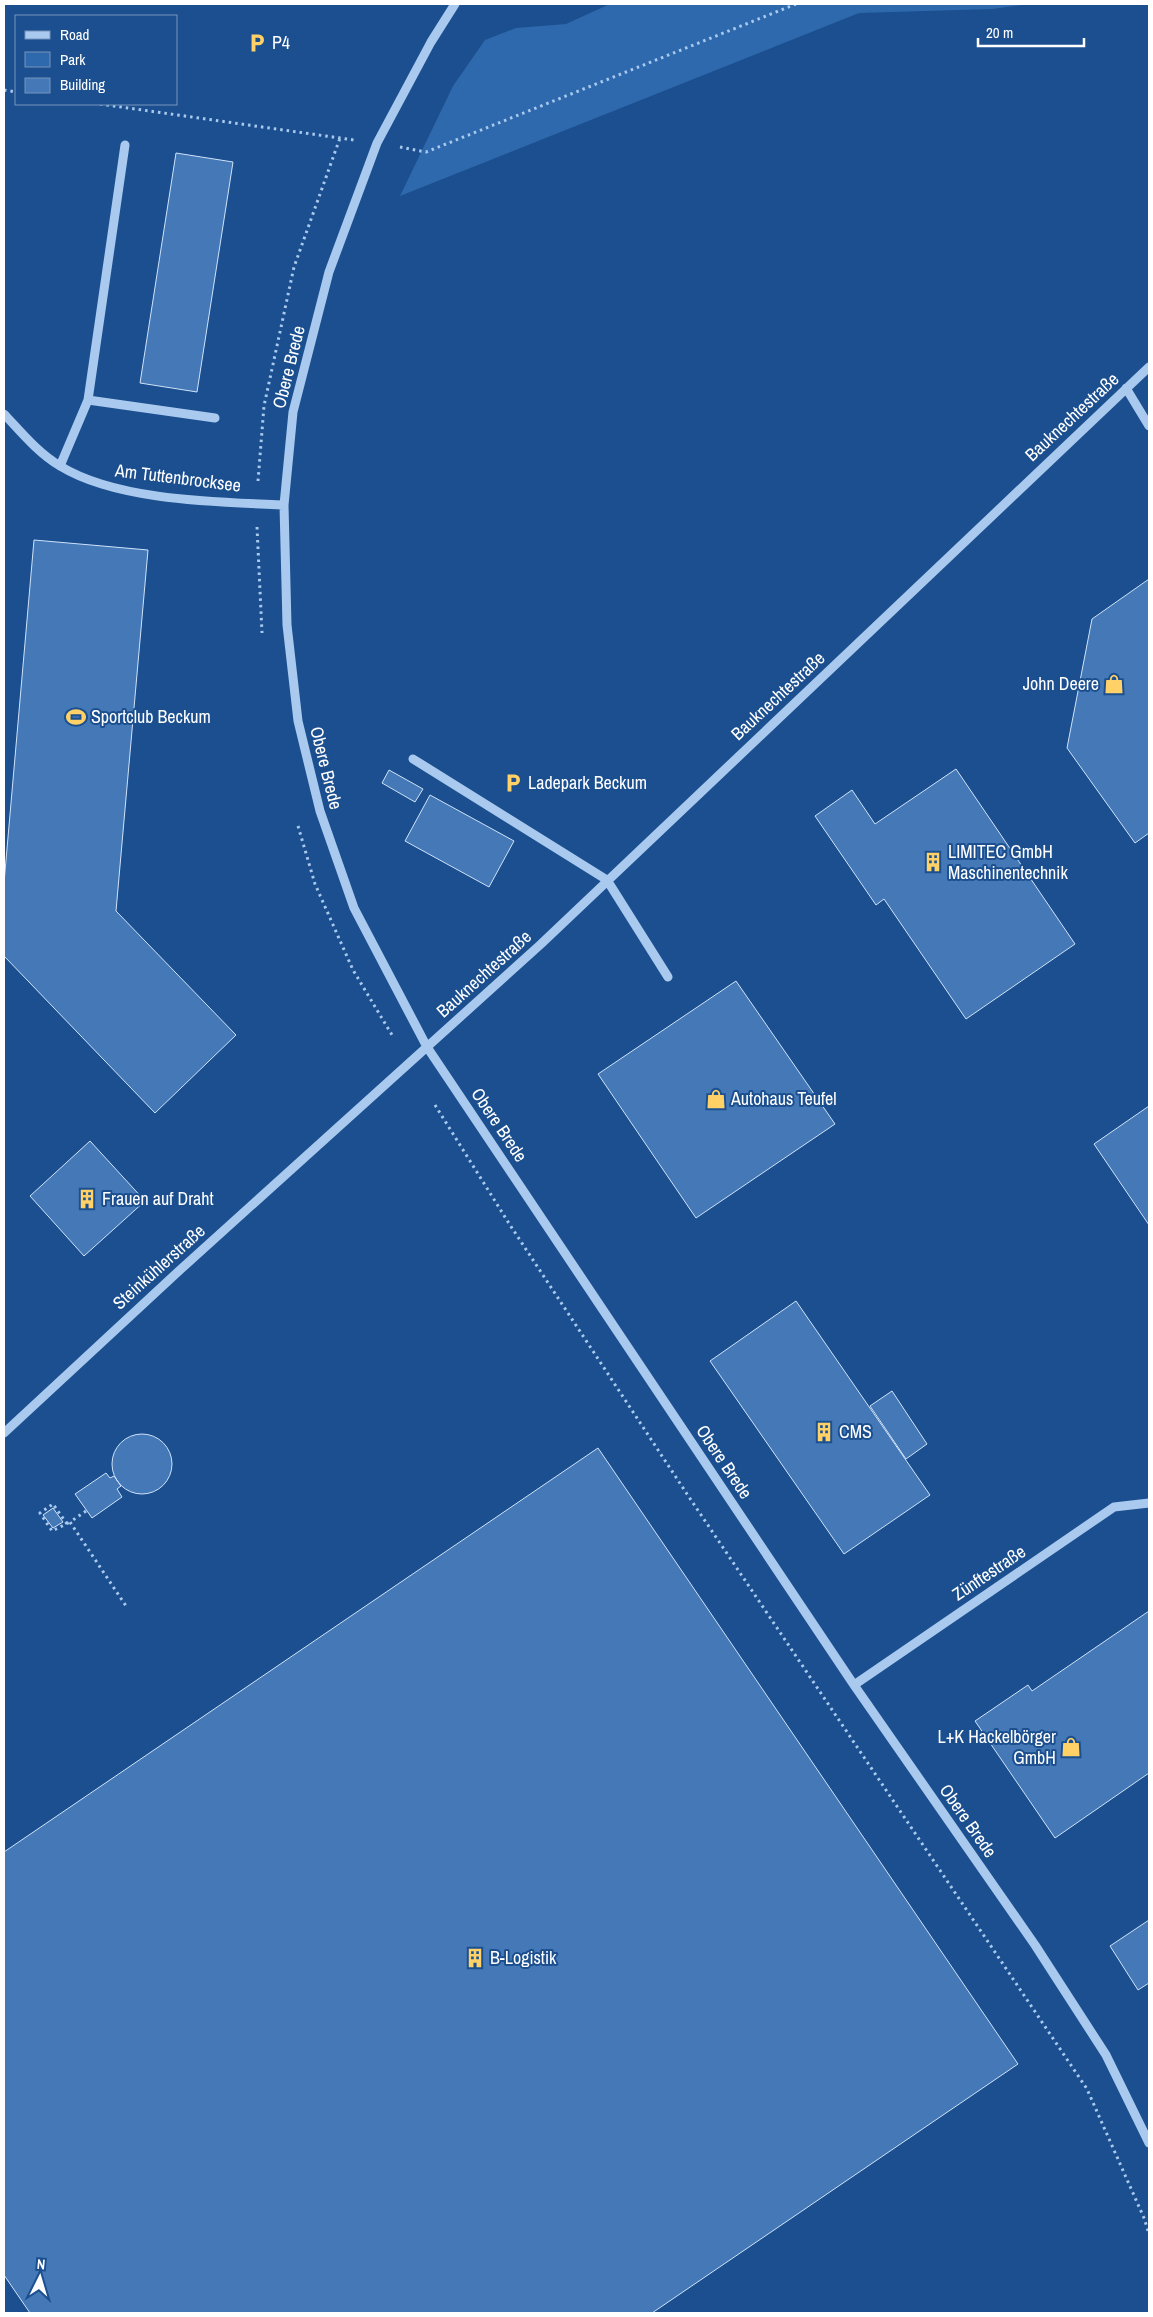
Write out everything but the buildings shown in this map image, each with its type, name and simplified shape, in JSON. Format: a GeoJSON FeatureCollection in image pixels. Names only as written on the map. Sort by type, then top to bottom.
{"type":"FeatureCollection","features":[{"type":"Feature","properties":{"kind":"street","name":"Obere Brede"},"geometry":{"type":"LineString","coordinates":[[455,4],[431,42],[376,143],[329,272],[293,412],[284,505],[287,624],[297,712],[320,812],[354,908],[427,1047],[854,1685],[1035,1945],[1106,2055],[1149,2143]]}},
{"type":"Feature","properties":{"kind":"street"},"geometry":{"type":"LineString","coordinates":[[60,466],[88,400],[125,145]]}},
{"type":"Feature","properties":{"kind":"street","name":"Bauknechtestraße"},"geometry":{"type":"LineString","coordinates":[[427,1047],[542,944],[607,880],[1149,367]]}},
{"type":"Feature","properties":{"kind":"street"},"geometry":{"type":"LineString","coordinates":[[1126,388],[1149,426]]}},
{"type":"Feature","properties":{"kind":"street"},"geometry":{"type":"LineString","coordinates":[[88,400],[215,418]]}},
{"type":"Feature","properties":{"kind":"street","name":"Am Tuttenbrocksee"},"geometry":{"type":"LineString","coordinates":[[4,414],[28,441],[60,466],[111,488],[212,502],[284,505]]}},
{"type":"Feature","properties":{"kind":"street"},"geometry":{"type":"LineString","coordinates":[[413,759],[607,880],[668,977]]}},
{"type":"Feature","properties":{"kind":"street","name":"Steinkühlerstraße"},"geometry":{"type":"LineString","coordinates":[[4,1433],[427,1047]]}},
{"type":"Feature","properties":{"kind":"street","name":"Zünftestraße"},"geometry":{"type":"LineString","coordinates":[[854,1685],[1114,1507],[1149,1502]]}},
{"type":"Feature","properties":{"kind":"path"},"geometry":{"type":"LineString","coordinates":[[107,105],[376,143],[426,152],[796,4]]}},
{"type":"Feature","properties":{"kind":"path"},"geometry":{"type":"LineString","coordinates":[[264,642],[260,615],[256,504],[264,406],[294,267],[340,138]]}},
{"type":"Feature","properties":{"kind":"path"},"geometry":{"type":"LineString","coordinates":[[297,822],[315,884],[352,970],[409,1063]]}},
{"type":"Feature","properties":{"kind":"path"},"geometry":{"type":"LineString","coordinates":[[434,1104],[510,1225],[687,1494],[1087,2089],[1144,2218],[1149,2234]]}},
{"type":"Feature","properties":{"kind":"path"},"geometry":{"type":"LineString","coordinates":[[86,1511],[68,1523],[52,1531],[40,1513],[52,1504],[68,1523],[126,1606]]}},
{"type":"Feature","properties":{"kind":"green space"},"geometry":{"type":"Polygon","coordinates":[[[610,4],[1028,4],[992,9],[859,13],[400,196],[453,86],[485,40],[516,28],[566,24],[610,4]]]}},
{"type":"Feature","properties":{"kind":"place","name":"P4"},"geometry":{"type":"Point","coordinates":[257,43]}},
{"type":"Feature","properties":{"kind":"place","name":"John Deere"},"geometry":{"type":"Point","coordinates":[1114,684]}},
{"type":"Feature","properties":{"kind":"place","name":"Sportclub Beckum"},"geometry":{"type":"Point","coordinates":[76,717]}},
{"type":"Feature","properties":{"kind":"place","name":"Ladepark Beckum"},"geometry":{"type":"Point","coordinates":[513,783]}},
{"type":"Feature","properties":{"kind":"place","name":"LIMITEC GmbH Maschinentechnik"},"geometry":{"type":"Point","coordinates":[933,862]}},
{"type":"Feature","properties":{"kind":"place","name":"Autohaus Teufel"},"geometry":{"type":"Point","coordinates":[716,1099]}},
{"type":"Feature","properties":{"kind":"place","name":"Frauen auf Draht"},"geometry":{"type":"Point","coordinates":[87,1199]}},
{"type":"Feature","properties":{"kind":"place","name":"CMS"},"geometry":{"type":"Point","coordinates":[824,1432]}},
{"type":"Feature","properties":{"kind":"place","name":"L+K Hackelbörger GmbH"},"geometry":{"type":"Point","coordinates":[1071,1747]}},
{"type":"Feature","properties":{"kind":"place","name":"B-Logistik"},"geometry":{"type":"Point","coordinates":[475,1958]}}]}
